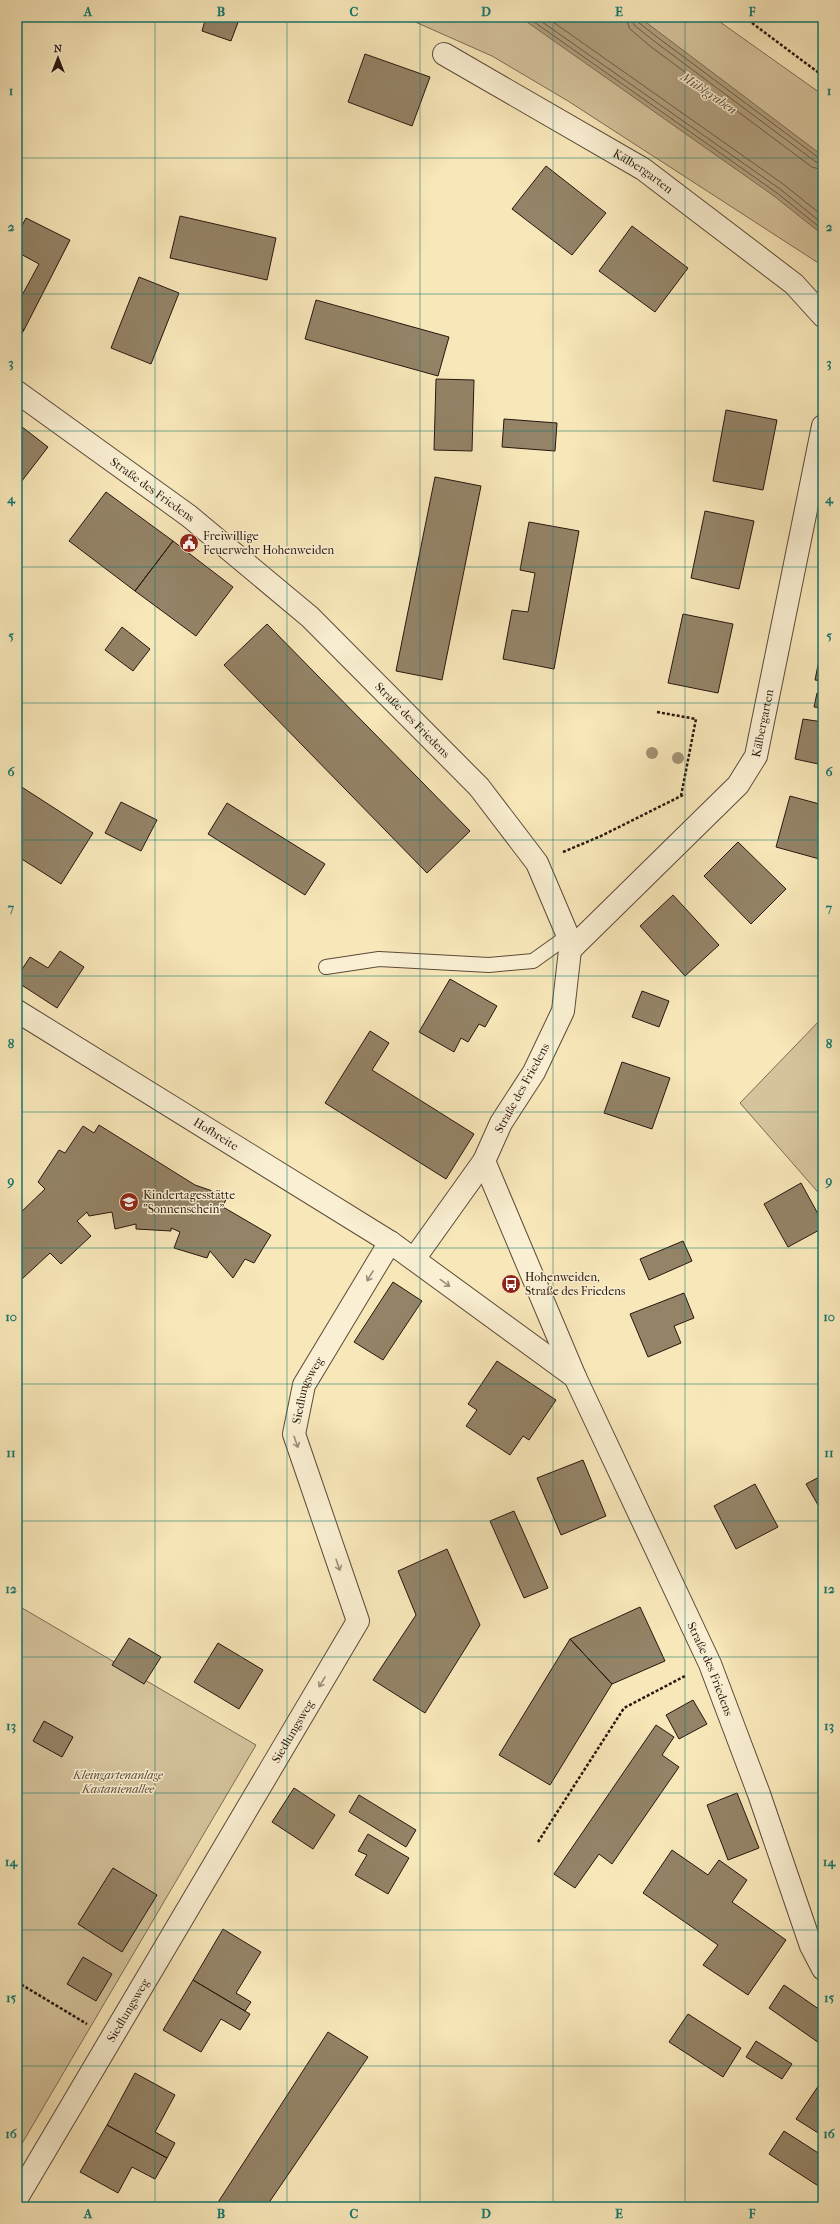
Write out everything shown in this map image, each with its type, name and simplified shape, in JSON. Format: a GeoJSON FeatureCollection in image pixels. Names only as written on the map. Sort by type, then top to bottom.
{"type":"FeatureCollection","features":[{"type":"Feature","properties":{"kind":"street","name":"Kälbergarten"},"geometry":{"type":"LineString","coordinates":[[444,54],[643,169],[794,284],[823,316]]}},
{"type":"Feature","properties":{"kind":"street","name":"Straße des Friedens"},"geometry":{"type":"LineString","coordinates":[[17,392],[189,516],[310,617],[479,787],[537,863],[569,943],[563,1011],[534,1072],[501,1123],[484,1161],[414,1260],[575,1377]]}},
{"type":"Feature","properties":{"kind":"street","name":"Kälbergarten"},"geometry":{"type":"LineString","coordinates":[[569,943],[738,785],[756,756],[823,426]]}},
{"type":"Feature","properties":{"kind":"street","name":"Hofbreite"},"geometry":{"type":"LineString","coordinates":[[17,1011],[390,1242],[414,1260]]}},
{"type":"Feature","properties":{"kind":"street","name":"Straße des Friedens"},"geometry":{"type":"LineString","coordinates":[[484,1161],[575,1377],[710,1664],[759,1794],[811,1946],[823,1969]]}},
{"type":"Feature","properties":{"kind":"street","name":"Siedlungsweg"},"geometry":{"type":"LineString","coordinates":[[17,2198],[358,1621],[294,1434],[304,1385],[390,1242]]}},
{"type":"Feature","properties":{"kind":"lane"},"geometry":{"type":"LineString","coordinates":[[326,967],[379,959],[489,965],[533,961],[569,943]]}},
{"type":"Feature","properties":{"kind":"path"},"geometry":{"type":"LineString","coordinates":[[744,17],[823,76]]}},
{"type":"Feature","properties":{"kind":"path"},"geometry":{"type":"LineString","coordinates":[[656,712],[696,719],[681,796]]}},
{"type":"Feature","properties":{"kind":"path"},"geometry":{"type":"LineString","coordinates":[[537,863],[601,836],[692,792]]}},
{"type":"Feature","properties":{"kind":"path"},"geometry":{"type":"LineString","coordinates":[[538,1842],[624,1708],[710,1664]]}},
{"type":"Feature","properties":{"kind":"path"},"geometry":{"type":"LineString","coordinates":[[17,1982],[111,2039]]}},
{"type":"Feature","properties":{"kind":"green space"},"geometry":{"type":"Polygon","coordinates":[[[404,17],[713,17],[823,95],[823,266],[568,101],[492,56],[404,17]]]}},
{"type":"Feature","properties":{"kind":"green space"},"geometry":{"type":"Polygon","coordinates":[[[823,1017],[823,1198],[740,1103],[823,1017]]]}},
{"type":"Feature","properties":{"kind":"green space","name":"Kleingartenanlage Kastanienallee"},"geometry":{"type":"Polygon","coordinates":[[[17,1605],[256,1745],[17,2152],[17,1605]]]}},
{"type":"Feature","properties":{"kind":"water","name":"Mühlgraben"},"geometry":{"type":"Polygon","coordinates":[[[520,17],[639,17],[823,156],[823,235],[774,196],[520,17]]]}},
{"type":"Feature","properties":{"kind":"building"},"geometry":{"type":"Polygon","coordinates":[[[206,17],[240,17],[231,41],[202,31],[206,17]]]}},
{"type":"Feature","properties":{"kind":"building"},"geometry":{"type":"Polygon","coordinates":[[[365,54],[430,77],[412,126],[348,102],[365,54]]]}},
{"type":"Feature","properties":{"kind":"building"},"geometry":{"type":"Polygon","coordinates":[[[546,166],[606,213],[572,255],[512,209],[546,166]]]}},
{"type":"Feature","properties":{"kind":"building"},"geometry":{"type":"Polygon","coordinates":[[[180,216],[276,238],[267,280],[170,258],[180,216]]]}},
{"type":"Feature","properties":{"kind":"building"},"geometry":{"type":"Polygon","coordinates":[[[26,218],[70,240],[24,330],[17,325],[17,298],[20,299],[39,264],[17,252],[17,235],[26,218]]]}},
{"type":"Feature","properties":{"kind":"building"},"geometry":{"type":"Polygon","coordinates":[[[632,226],[688,268],[655,312],[599,271],[632,226]]]}},
{"type":"Feature","properties":{"kind":"building"},"geometry":{"type":"Polygon","coordinates":[[[139,277],[179,293],[151,364],[111,348],[139,277]]]}},
{"type":"Feature","properties":{"kind":"building"},"geometry":{"type":"Polygon","coordinates":[[[316,300],[449,337],[438,376],[305,339],[316,300]]]}},
{"type":"Feature","properties":{"kind":"building"},"geometry":{"type":"Polygon","coordinates":[[[17,325],[24,330],[17,341],[17,325]]]}},
{"type":"Feature","properties":{"kind":"building"},"geometry":{"type":"Polygon","coordinates":[[[436,379],[474,380],[472,451],[434,450],[436,379]]]}},
{"type":"Feature","properties":{"kind":"building"},"geometry":{"type":"Polygon","coordinates":[[[726,410],[777,420],[763,490],[713,481],[726,410]]]}},
{"type":"Feature","properties":{"kind":"building"},"geometry":{"type":"Polygon","coordinates":[[[504,419],[557,423],[555,451],[502,447],[504,419]]]}},
{"type":"Feature","properties":{"kind":"building"},"geometry":{"type":"Polygon","coordinates":[[[17,423],[48,447],[18,486],[17,486],[17,423]]]}},
{"type":"Feature","properties":{"kind":"building"},"geometry":{"type":"Polygon","coordinates":[[[435,477],[481,486],[442,680],[396,671],[435,477]]]}},
{"type":"Feature","properties":{"kind":"building"},"geometry":{"type":"Polygon","coordinates":[[[106,492],[173,541],[135,591],[69,541],[106,492]]]}},
{"type":"Feature","properties":{"kind":"building"},"geometry":{"type":"Polygon","coordinates":[[[705,511],[754,521],[739,589],[691,578],[705,511]]]}},
{"type":"Feature","properties":{"kind":"building"},"geometry":{"type":"Polygon","coordinates":[[[529,522],[579,531],[554,669],[503,659],[512,610],[528,612],[535,573],[520,570],[529,522]]]}},
{"type":"Feature","properties":{"kind":"building"},"geometry":{"type":"Polygon","coordinates":[[[173,541],[233,587],[196,636],[135,591],[173,541]]]}},
{"type":"Feature","properties":{"kind":"building"},"geometry":{"type":"Polygon","coordinates":[[[683,614],[733,624],[718,693],[668,683],[683,614]]]}},
{"type":"Feature","properties":{"kind":"building"},"geometry":{"type":"Polygon","coordinates":[[[267,624],[470,831],[427,873],[224,665],[267,624]]]}},
{"type":"Feature","properties":{"kind":"building"},"geometry":{"type":"Polygon","coordinates":[[[122,627],[150,649],[133,671],[105,650],[122,627]]]}},
{"type":"Feature","properties":{"kind":"building"},"geometry":{"type":"Polygon","coordinates":[[[823,645],[823,681],[815,680],[823,645]]]}},
{"type":"Feature","properties":{"kind":"building"},"geometry":{"type":"Polygon","coordinates":[[[817,693],[823,695],[823,708],[814,707],[817,693]]]}},
{"type":"Feature","properties":{"kind":"building"},"geometry":{"type":"Polygon","coordinates":[[[803,719],[823,722],[823,765],[795,759],[803,719]]]}},
{"type":"Feature","properties":{"kind":"building"},"geometry":{"type":"Polygon","coordinates":[[[17,784],[93,833],[61,884],[17,856],[17,784]]]}},
{"type":"Feature","properties":{"kind":"building"},"geometry":{"type":"Polygon","coordinates":[[[790,796],[823,805],[823,860],[776,847],[790,796]]]}},
{"type":"Feature","properties":{"kind":"building"},"geometry":{"type":"Polygon","coordinates":[[[121,802],[157,820],[141,851],[105,833],[121,802]]]}},
{"type":"Feature","properties":{"kind":"building"},"geometry":{"type":"Polygon","coordinates":[[[227,803],[325,864],[305,895],[208,834],[227,803]]]}},
{"type":"Feature","properties":{"kind":"building"},"geometry":{"type":"Polygon","coordinates":[[[738,842],[786,889],[751,924],[704,876],[738,842]]]}},
{"type":"Feature","properties":{"kind":"building"},"geometry":{"type":"Polygon","coordinates":[[[673,895],[719,945],[685,976],[640,926],[673,895]]]}},
{"type":"Feature","properties":{"kind":"building"},"geometry":{"type":"Polygon","coordinates":[[[60,951],[84,967],[57,1008],[17,982],[17,977],[30,957],[48,968],[60,951]]]}},
{"type":"Feature","properties":{"kind":"building"},"geometry":{"type":"Polygon","coordinates":[[[450,979],[497,1006],[485,1027],[479,1024],[468,1042],[461,1038],[454,1052],[419,1032],[450,979]]]}},
{"type":"Feature","properties":{"kind":"building"},"geometry":{"type":"Polygon","coordinates":[[[642,991],[669,1001],[659,1027],[632,1017],[642,991]]]}},
{"type":"Feature","properties":{"kind":"building"},"geometry":{"type":"Polygon","coordinates":[[[370,1031],[389,1043],[372,1070],[474,1134],[446,1179],[325,1103],[370,1031]]]}},
{"type":"Feature","properties":{"kind":"building"},"geometry":{"type":"Polygon","coordinates":[[[622,1062],[670,1078],[652,1129],[604,1113],[622,1062]]]}},
{"type":"Feature","properties":{"kind":"building","name":"Kindertagesstätte \"Sonnenschein\""},"geometry":{"type":"Polygon","coordinates":[[[99,1125],[195,1185],[227,1196],[223,1207],[271,1235],[254,1263],[245,1259],[233,1278],[210,1251],[207,1258],[174,1248],[180,1232],[171,1228],[171,1231],[136,1229],[136,1224],[115,1229],[112,1212],[89,1216],[87,1212],[77,1221],[91,1236],[61,1264],[50,1253],[22,1279],[17,1273],[17,1216],[45,1189],[38,1182],[59,1150],[65,1153],[83,1126],[94,1133],[99,1125]]]}},
{"type":"Feature","properties":{"kind":"building"},"geometry":{"type":"Polygon","coordinates":[[[801,1183],[823,1223],[823,1228],[788,1247],[764,1204],[801,1183]]]}},
{"type":"Feature","properties":{"kind":"building"},"geometry":{"type":"Polygon","coordinates":[[[683,1241],[692,1261],[649,1280],[640,1259],[683,1241]]]}},
{"type":"Feature","properties":{"kind":"building"},"geometry":{"type":"Polygon","coordinates":[[[393,1282],[422,1301],[383,1360],[354,1342],[393,1282]]]}},
{"type":"Feature","properties":{"kind":"building"},"geometry":{"type":"Polygon","coordinates":[[[684,1293],[694,1318],[674,1326],[681,1343],[648,1357],[630,1314],[684,1293]]]}},
{"type":"Feature","properties":{"kind":"building"},"geometry":{"type":"Polygon","coordinates":[[[497,1361],[556,1400],[529,1440],[523,1436],[510,1455],[466,1426],[477,1410],[468,1404],[497,1361]]]}},
{"type":"Feature","properties":{"kind":"building"},"geometry":{"type":"Polygon","coordinates":[[[583,1460],[606,1516],[561,1535],[537,1478],[583,1460]]]}},
{"type":"Feature","properties":{"kind":"building"},"geometry":{"type":"Polygon","coordinates":[[[823,1475],[823,1502],[818,1505],[806,1484],[823,1475]]]}},
{"type":"Feature","properties":{"kind":"building"},"geometry":{"type":"Polygon","coordinates":[[[755,1484],[778,1527],[736,1549],[714,1506],[755,1484]]]}},
{"type":"Feature","properties":{"kind":"building"},"geometry":{"type":"Polygon","coordinates":[[[514,1511],[548,1588],[524,1598],[490,1521],[514,1511]]]}},
{"type":"Feature","properties":{"kind":"building"},"geometry":{"type":"Polygon","coordinates":[[[447,1549],[480,1625],[425,1713],[373,1680],[416,1615],[398,1571],[447,1549]]]}},
{"type":"Feature","properties":{"kind":"building"},"geometry":{"type":"Polygon","coordinates":[[[640,1607],[665,1661],[612,1684],[570,1639],[640,1607]]]}},
{"type":"Feature","properties":{"kind":"building"},"geometry":{"type":"Polygon","coordinates":[[[129,1638],[161,1657],[144,1684],[112,1665],[129,1638]]]}},
{"type":"Feature","properties":{"kind":"building"},"geometry":{"type":"Polygon","coordinates":[[[570,1639],[612,1684],[550,1785],[499,1755],[570,1639]]]}},
{"type":"Feature","properties":{"kind":"building"},"geometry":{"type":"Polygon","coordinates":[[[218,1643],[263,1670],[239,1709],[194,1682],[218,1643]]]}},
{"type":"Feature","properties":{"kind":"building"},"geometry":{"type":"Polygon","coordinates":[[[693,1700],[707,1724],[679,1739],[666,1715],[693,1700]]]}},
{"type":"Feature","properties":{"kind":"building"},"geometry":{"type":"Polygon","coordinates":[[[44,1721],[73,1737],[62,1757],[33,1741],[44,1721]]]}},
{"type":"Feature","properties":{"kind":"building"},"geometry":{"type":"Polygon","coordinates":[[[656,1725],[674,1737],[662,1755],[679,1767],[612,1864],[599,1854],[575,1888],[554,1874],[656,1725]]]}},
{"type":"Feature","properties":{"kind":"building"},"geometry":{"type":"Polygon","coordinates":[[[294,1788],[335,1815],[313,1849],[272,1822],[294,1788]]]}},
{"type":"Feature","properties":{"kind":"building"},"geometry":{"type":"Polygon","coordinates":[[[737,1793],[759,1848],[728,1860],[707,1805],[737,1793]]]}},
{"type":"Feature","properties":{"kind":"building"},"geometry":{"type":"Polygon","coordinates":[[[359,1795],[416,1830],[406,1847],[349,1812],[359,1795]]]}},
{"type":"Feature","properties":{"kind":"building"},"geometry":{"type":"Polygon","coordinates":[[[368,1834],[409,1858],[388,1894],[355,1875],[367,1855],[358,1851],[368,1834]]]}},
{"type":"Feature","properties":{"kind":"building"},"geometry":{"type":"Polygon","coordinates":[[[672,1850],[708,1875],[719,1860],[747,1880],[732,1902],[786,1940],[748,1995],[703,1965],[718,1945],[643,1893],[672,1850]]]}},
{"type":"Feature","properties":{"kind":"building"},"geometry":{"type":"Polygon","coordinates":[[[113,1868],[157,1895],[122,1952],[78,1924],[113,1868]]]}},
{"type":"Feature","properties":{"kind":"building"},"geometry":{"type":"Polygon","coordinates":[[[223,1929],[261,1952],[236,1993],[251,2002],[245,2011],[193,1980],[223,1929]]]}},
{"type":"Feature","properties":{"kind":"building"},"geometry":{"type":"Polygon","coordinates":[[[83,1957],[112,1974],[96,2001],[67,1984],[83,1957]]]}},
{"type":"Feature","properties":{"kind":"building"},"geometry":{"type":"Polygon","coordinates":[[[193,1980],[250,2014],[240,2030],[221,2019],[201,2052],[163,2030],[193,1980]]]}},
{"type":"Feature","properties":{"kind":"building"},"geometry":{"type":"Polygon","coordinates":[[[784,1985],[823,2012],[822,2045],[769,2008],[784,1985]]]}},
{"type":"Feature","properties":{"kind":"building"},"geometry":{"type":"Polygon","coordinates":[[[688,2014],[741,2048],[723,2077],[669,2042],[688,2014]]]}},
{"type":"Feature","properties":{"kind":"building"},"geometry":{"type":"Polygon","coordinates":[[[328,2032],[368,2057],[266,2207],[215,2207],[328,2032]]]}},
{"type":"Feature","properties":{"kind":"building"},"geometry":{"type":"Polygon","coordinates":[[[756,2041],[792,2064],[782,2079],[746,2057],[756,2041]]]}},
{"type":"Feature","properties":{"kind":"building"},"geometry":{"type":"Polygon","coordinates":[[[135,2073],[175,2095],[155,2132],[175,2143],[167,2158],[107,2125],[135,2073]]]}},
{"type":"Feature","properties":{"kind":"building"},"geometry":{"type":"Polygon","coordinates":[[[823,2079],[823,2136],[796,2119],[823,2079]]]}},
{"type":"Feature","properties":{"kind":"building"},"geometry":{"type":"Polygon","coordinates":[[[107,2125],[167,2158],[155,2179],[132,2167],[118,2193],[80,2172],[107,2125]]]}},
{"type":"Feature","properties":{"kind":"building"},"geometry":{"type":"Polygon","coordinates":[[[784,2131],[823,2156],[823,2189],[769,2154],[784,2131]]]}},
{"type":"Feature","properties":{"kind":"place","name":"Freiwillige Feuerwehr Hohenweiden"},"geometry":{"type":"Point","coordinates":[189,543]}},
{"type":"Feature","properties":{"kind":"place","name":"Kindertagesstätte \"Sonnenschein\""},"geometry":{"type":"Point","coordinates":[129,1202]}},
{"type":"Feature","properties":{"kind":"place","name":"Hohenweiden, Straße des Friedens"},"geometry":{"type":"Point","coordinates":[511,1284]}}]}
